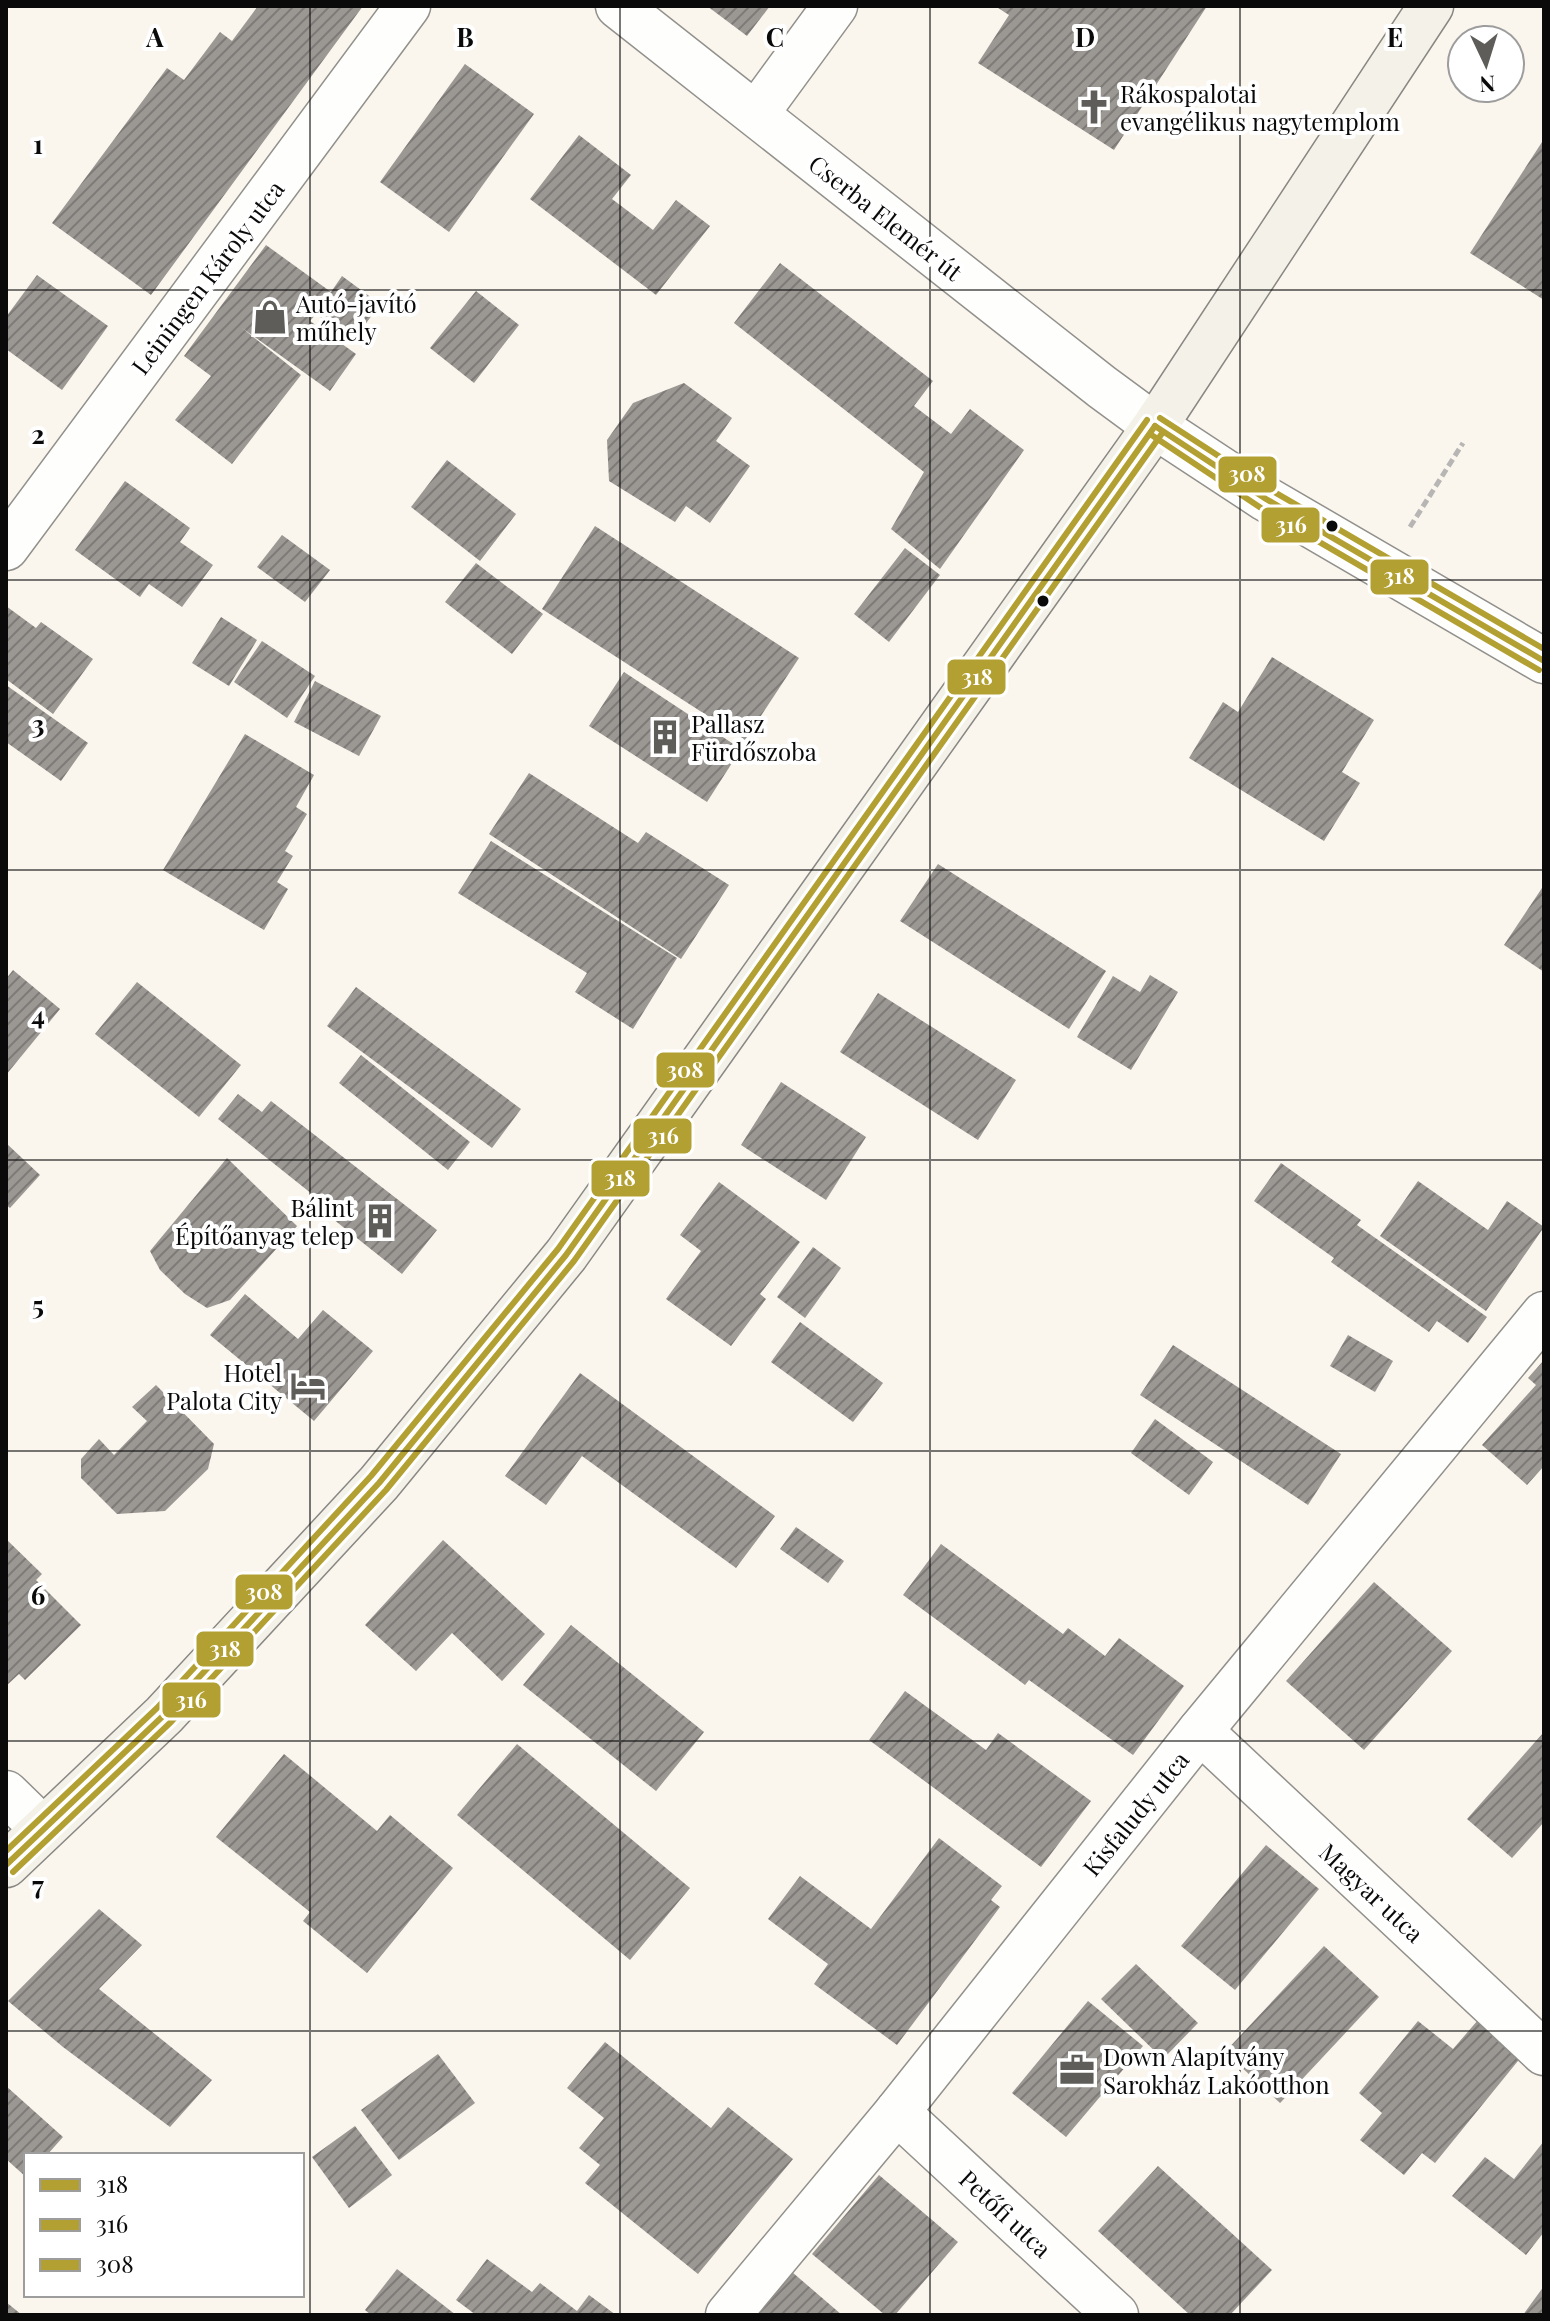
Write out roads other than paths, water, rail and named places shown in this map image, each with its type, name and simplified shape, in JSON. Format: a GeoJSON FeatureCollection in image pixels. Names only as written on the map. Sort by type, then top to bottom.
{"type":"FeatureCollection","features":[{"type":"Feature","properties":{"kind":"main road"},"geometry":{"type":"LineString","coordinates":[[6,1865],[164,1715],[379,1483],[566,1255],[1155,426],[1431,6]]}},
{"type":"Feature","properties":{"kind":"street","name":"Leiningen Károly utca"},"geometry":{"type":"LineString","coordinates":[[6,548],[408,6]]}},
{"type":"Feature","properties":{"kind":"street","name":"Cserba Elemér út"},"geometry":{"type":"LineString","coordinates":[[618,6],[1155,426],[1266,499],[1544,661]]}},
{"type":"Feature","properties":{"kind":"street"},"geometry":{"type":"LineString","coordinates":[[756,114],[835,6]]}},
{"type":"Feature","properties":{"kind":"street","name":"Kisfaludy utca"},"geometry":{"type":"LineString","coordinates":[[728,2315],[897,2112],[1200,1731],[1544,1314]]}},
{"type":"Feature","properties":{"kind":"street","name":"Magyar utca"},"geometry":{"type":"LineString","coordinates":[[1200,1731],[1544,2053]]}},
{"type":"Feature","properties":{"kind":"street"},"geometry":{"type":"LineString","coordinates":[[6,1793],[43,1829]]}},
{"type":"Feature","properties":{"kind":"street","name":"Petőfi utca"},"geometry":{"type":"LineString","coordinates":[[897,2112],[1116,2315]]}},
{"type":"Feature","properties":{"kind":"place","name":"Rákospalotai evangélikus nagytemplom"},"geometry":{"type":"Point","coordinates":[1094,107]}},
{"type":"Feature","properties":{"kind":"place","name":"Autó-javító műhely"},"geometry":{"type":"Point","coordinates":[270,317]}},
{"type":"Feature","properties":{"kind":"place","name":"Pallasz Fürdőszoba"},"geometry":{"type":"Point","coordinates":[665,737]}},
{"type":"Feature","properties":{"kind":"place","name":"Bálint Építőanyag telep"},"geometry":{"type":"Point","coordinates":[380,1221]}},
{"type":"Feature","properties":{"kind":"place","name":"Hotel Palota City"},"geometry":{"type":"Point","coordinates":[308,1386]}},
{"type":"Feature","properties":{"kind":"place","name":"Down Alapítvány Sarokház Lakóotthon"},"geometry":{"type":"Point","coordinates":[1077,2070]}}]}
